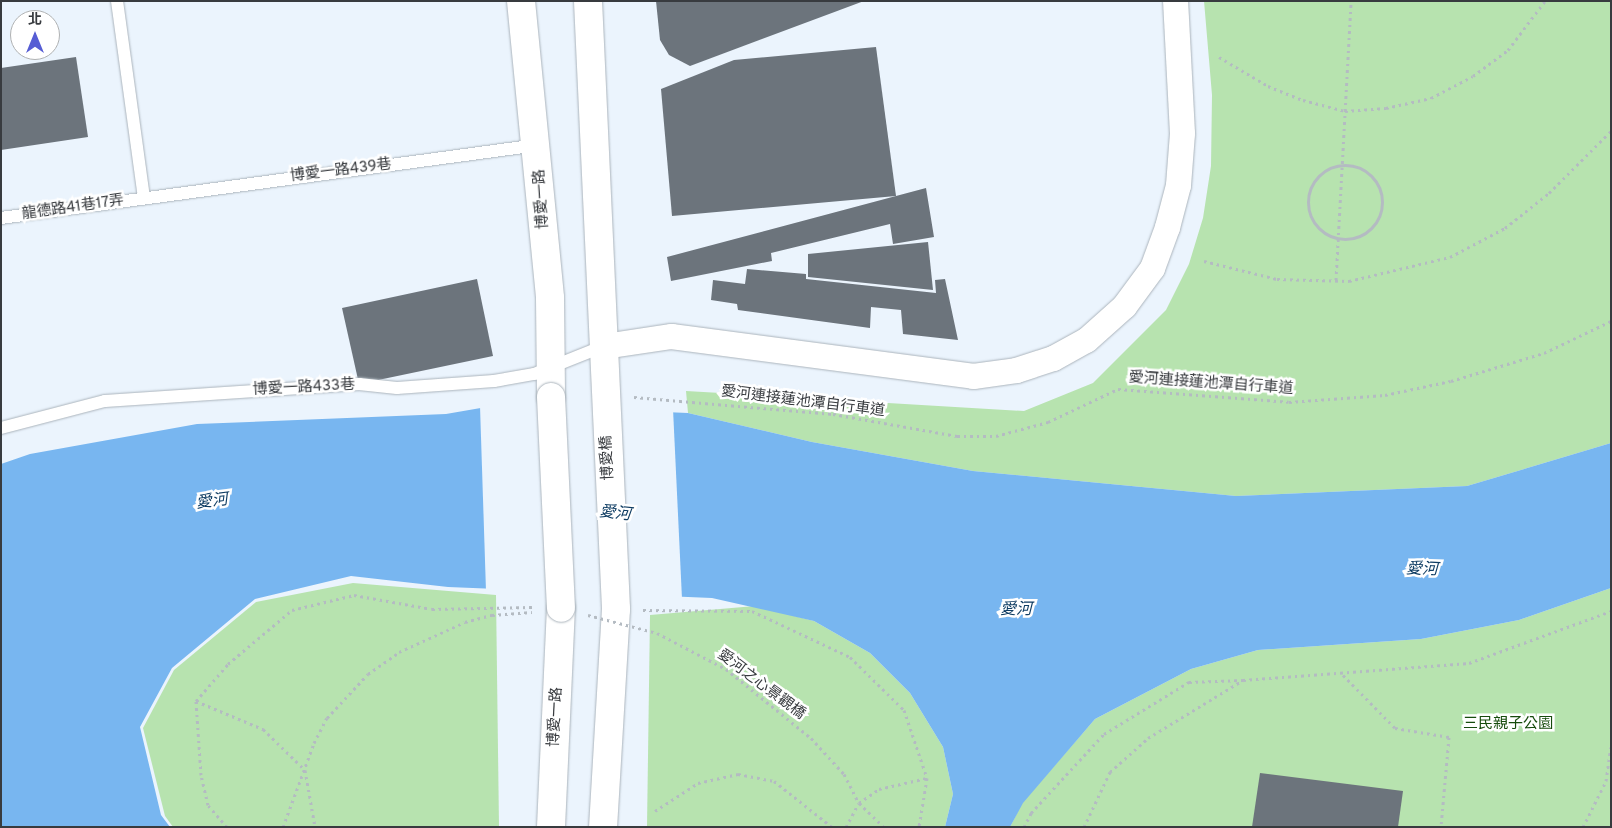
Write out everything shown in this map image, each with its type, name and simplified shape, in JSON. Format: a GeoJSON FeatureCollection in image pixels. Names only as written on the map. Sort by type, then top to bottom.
{"type":"FeatureCollection","features":[{"type":"Feature","properties":{"kind":"main road","name":"博愛一路"},"geometry":{"type":"LineString","coordinates":[[521,1],[538,146],[550,298],[551,397],[559,611],[551,827]]}},
{"type":"Feature","properties":{"kind":"main road"},"geometry":{"type":"LineString","coordinates":[[588,1],[604,346]]}},
{"type":"Feature","properties":{"kind":"main road","name":"博愛橋"},"geometry":{"type":"LineString","coordinates":[[602,827],[616,609],[604,346]]}},
{"type":"Feature","properties":{"kind":"street"},"geometry":{"type":"LineString","coordinates":[[604,346],[679,336],[973,376],[1016,370],[1053,358],[1086,340],[1124,306],[1152,268],[1167,227],[1178,185],[1182,133],[1175,1]]}},
{"type":"Feature","properties":{"kind":"lane"},"geometry":{"type":"LineString","coordinates":[[117,1],[144,197]]}},
{"type":"Feature","properties":{"kind":"lane","name":"博愛一路439巷"},"geometry":{"type":"LineString","coordinates":[[144,197],[538,146]]}},
{"type":"Feature","properties":{"kind":"lane","name":"龍德路41巷17弄"},"geometry":{"type":"LineString","coordinates":[[1,218],[144,197]]}},
{"type":"Feature","properties":{"kind":"lane","name":"博愛一路433巷"},"geometry":{"type":"LineString","coordinates":[[1,428],[105,401],[359,384],[397,388],[494,381],[551,369],[604,346]]}},
{"type":"Feature","properties":{"kind":"path"},"geometry":{"type":"LineString","coordinates":[[1336,280],[1351,1]]}},
{"type":"Feature","properties":{"kind":"path"},"geometry":{"type":"LineString","coordinates":[[1219,57],[1268,86],[1345,111],[1386,108],[1431,98],[1473,76],[1508,50],[1545,1]]}},
{"type":"Feature","properties":{"kind":"path"},"geometry":{"type":"LineString","coordinates":[[1204,261],[1277,279],[1336,280],[1398,272],[1450,258],[1505,228],[1549,193],[1611,131]]}},
{"type":"Feature","properties":{"kind":"path"},"geometry":{"type":"LineString","coordinates":[[1342,164],[1355,166],[1371,175],[1381,191],[1383,204],[1373,227],[1363,235],[1338,239],[1317,228],[1309,212],[1308,194],[1320,174],[1342,164]]}},
{"type":"Feature","properties":{"kind":"path","name":"愛河連接蓮池潭自行車道"},"geometry":{"type":"LineString","coordinates":[[658,396],[833,414],[957,436],[996,436],[1048,422],[1118,389],[1289,402],[1385,395],[1451,381],[1544,353],[1611,321]]}},
{"type":"Feature","properties":{"kind":"path","name":"愛河之心景觀橋"},"geometry":{"type":"LineString","coordinates":[[283,827],[314,743],[328,718],[368,674],[399,652],[465,622],[492,615],[559,611],[657,633],[726,669],[811,738],[844,774],[859,802],[884,827]]}},
{"type":"Feature","properties":{"kind":"path"},"geometry":{"type":"LineString","coordinates":[[1024,827],[1031,813],[1104,734],[1189,682],[1342,675],[1469,662],[1611,611]]}},
{"type":"Feature","properties":{"kind":"path"},"geometry":{"type":"LineString","coordinates":[[1342,675],[1395,728],[1450,737],[1441,827]]}},
{"type":"Feature","properties":{"kind":"path"},"geometry":{"type":"LineString","coordinates":[[1084,827],[1110,772],[1148,738],[1243,680]]}},
{"type":"Feature","properties":{"kind":"path"},"geometry":{"type":"LineString","coordinates":[[196,701],[262,729],[305,770],[315,827]]}},
{"type":"Feature","properties":{"kind":"path"},"geometry":{"type":"LineString","coordinates":[[1583,827],[1606,781],[1611,747]]}},
{"type":"Feature","properties":{"kind":"path"},"geometry":{"type":"LineString","coordinates":[[655,811],[698,783],[738,774],[774,781],[832,827]]}},
{"type":"Feature","properties":{"kind":"path"},"geometry":{"type":"LineString","coordinates":[[846,827],[859,802],[879,789],[927,778]]}},
{"type":"Feature","properties":{"kind":"green space"},"geometry":{"type":"Polygon","coordinates":[[[1204,1],[1611,1],[1611,443],[1467,486],[1236,496],[973,471],[812,442],[688,413],[686,391],[1024,411],[1093,383],[1166,310],[1189,264],[1203,218],[1211,166],[1212,95],[1204,1]]]}},
{"type":"Feature","properties":{"kind":"green space"},"geometry":{"type":"Polygon","coordinates":[[[353,583],[496,595],[499,827],[173,827],[165,816],[143,728],[174,670],[256,602],[353,583]]]}},
{"type":"Feature","properties":{"kind":"green space","name":"三民親子公園"},"geometry":{"type":"Polygon","coordinates":[[[1611,588],[1611,827],[1010,827],[1022,803],[1095,719],[1191,669],[1258,650],[1421,639],[1519,620],[1611,588]]]}},
{"type":"Feature","properties":{"kind":"green space"},"geometry":{"type":"Polygon","coordinates":[[[755,606],[814,621],[870,653],[910,693],[943,747],[953,794],[945,827],[647,827],[650,615],[755,606]]]}},
{"type":"Feature","properties":{"kind":"water","name":"愛河"},"geometry":{"type":"Polygon","coordinates":[[[498,405],[688,413],[812,442],[973,471],[1236,496],[1467,486],[1611,443],[1611,588],[1519,620],[1421,639],[1258,650],[1191,669],[1095,719],[1023,803],[1010,827],[945,827],[953,794],[943,747],[910,693],[870,653],[814,621],[712,598],[448,587],[351,576],[255,599],[172,668],[140,727],[161,815],[170,827],[1,827],[1,464],[30,454],[197,424],[446,414],[498,405]]]}},
{"type":"Feature","properties":{"kind":"pier"},"geometry":{"type":"Polygon","coordinates":[[[498,403],[673,409],[682,599],[486,591],[480,406],[498,403]]]}},
{"type":"Feature","properties":{"kind":"building"},"geometry":{"type":"Polygon","coordinates":[[[656,1],[864,1],[690,66],[669,55],[660,40],[656,1]]]}},
{"type":"Feature","properties":{"kind":"building"},"geometry":{"type":"Polygon","coordinates":[[[876,47],[896,196],[672,216],[661,89],[734,60],[876,47]]]}},
{"type":"Feature","properties":{"kind":"building"},"geometry":{"type":"Polygon","coordinates":[[[76,57],[88,137],[1,150],[1,68],[76,57]]]}},
{"type":"Feature","properties":{"kind":"building"},"geometry":{"type":"Polygon","coordinates":[[[926,188],[934,237],[893,244],[890,224],[771,253],[772,261],[671,281],[667,257],[926,188]]]}},
{"type":"Feature","properties":{"kind":"building"},"geometry":{"type":"Polygon","coordinates":[[[928,242],[933,290],[808,277],[808,254],[928,242]]]}},
{"type":"Feature","properties":{"kind":"building"},"geometry":{"type":"Polygon","coordinates":[[[747,269],[806,274],[806,279],[936,293],[935,280],[945,279],[958,340],[903,334],[901,310],[871,307],[870,328],[738,310],[737,304],[711,300],[713,280],[745,284],[747,269]]]}},
{"type":"Feature","properties":{"kind":"building"},"geometry":{"type":"Polygon","coordinates":[[[477,279],[493,356],[359,384],[342,308],[477,279]]]}},
{"type":"Feature","properties":{"kind":"building"},"geometry":{"type":"Polygon","coordinates":[[[1260,773],[1403,791],[1398,827],[1252,827],[1260,773]]]}}]}
